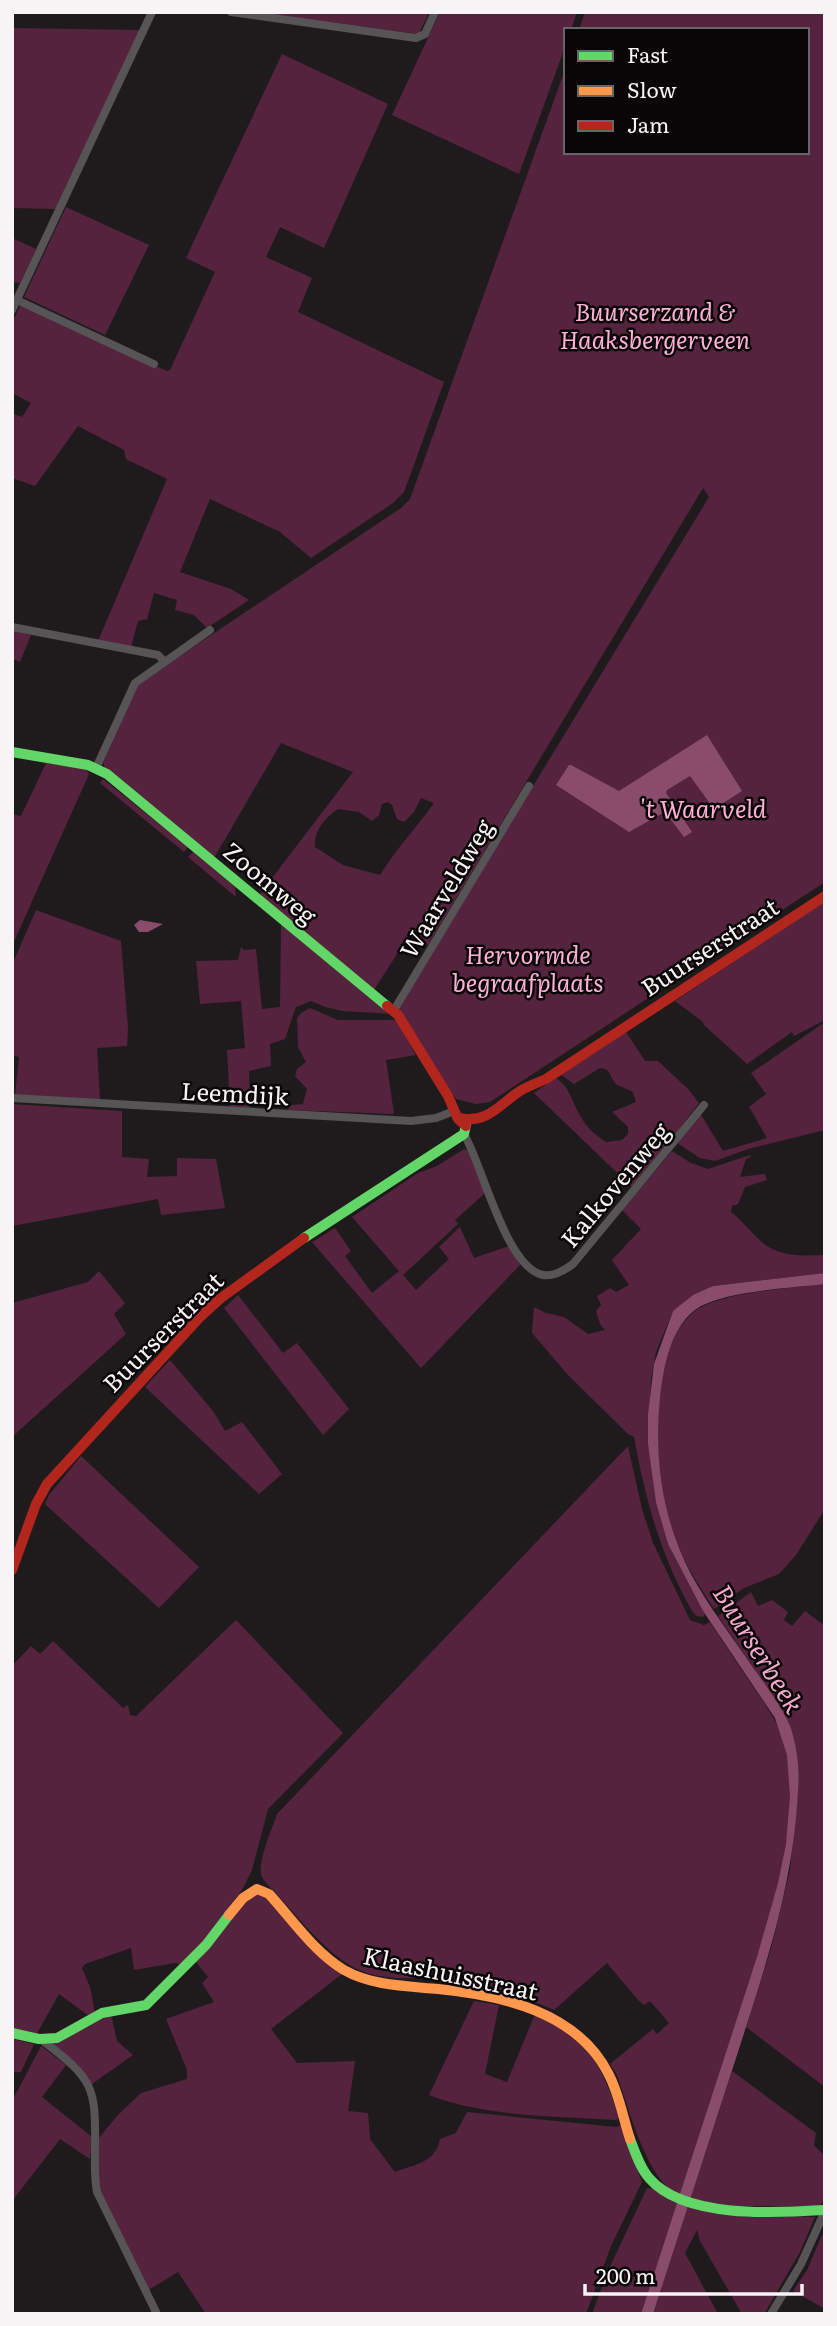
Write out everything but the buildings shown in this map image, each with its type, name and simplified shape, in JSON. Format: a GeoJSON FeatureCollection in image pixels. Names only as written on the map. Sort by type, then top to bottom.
{"type":"FeatureCollection","features":[{"type":"Feature","properties":{"kind":"street"},"geometry":{"type":"LineString","coordinates":[[12,310],[152,12]]}},
{"type":"Feature","properties":{"kind":"street"},"geometry":{"type":"LineString","coordinates":[[232,12],[418,37],[426,32],[435,12]]}},
{"type":"Feature","properties":{"kind":"street"},"geometry":{"type":"LineString","coordinates":[[17,300],[154,363]]}},
{"type":"Feature","properties":{"kind":"street"},"geometry":{"type":"LineString","coordinates":[[12,627],[158,655],[164,661]]}},
{"type":"Feature","properties":{"kind":"street"},"geometry":{"type":"LineString","coordinates":[[96,768],[135,683],[210,630]]}},
{"type":"Feature","properties":{"kind":"street","name":"Zoomweg"},"geometry":{"type":"LineString","coordinates":[[12,752],[96,768],[107,774],[394,1010],[466,1127]]}},
{"type":"Feature","properties":{"kind":"street","name":"Waarveldweg"},"geometry":{"type":"LineString","coordinates":[[394,1010],[530,786]]}},
{"type":"Feature","properties":{"kind":"street","name":"Buurserstraat"},"geometry":{"type":"LineString","coordinates":[[12,1570],[36,1504],[47,1484],[200,1317],[248,1277],[466,1127],[522,1090],[547,1079],[825,895]]}},
{"type":"Feature","properties":{"kind":"street","name":"Leemdijk"},"geometry":{"type":"LineString","coordinates":[[12,1098],[411,1121],[436,1118],[454,1111]]}},
{"type":"Feature","properties":{"kind":"street","name":"Kalkovenweg"},"geometry":{"type":"LineString","coordinates":[[466,1127],[496,1213],[514,1248],[534,1271],[542,1275],[554,1274],[573,1264],[704,1105]]}},
{"type":"Feature","properties":{"kind":"street","name":"Klaashuisstraat"},"geometry":{"type":"LineString","coordinates":[[43,2041],[69,2033],[99,2014],[146,2005],[192,1961],[244,1896],[257,1889],[269,1894],[328,1956],[345,1970],[385,1984],[477,1994],[508,2002],[544,2013],[581,2036],[603,2062],[609,2074],[647,2178],[664,2193],[699,2206],[720,2210],[825,2211]]}},
{"type":"Feature","properties":{"kind":"street"},"geometry":{"type":"LineString","coordinates":[[12,2034],[43,2041],[73,2066],[91,2089],[95,2113],[94,2179],[97,2192],[157,2314]]}},
{"type":"Feature","properties":{"kind":"street"},"geometry":{"type":"LineString","coordinates":[[771,2314],[801,2264],[825,2211]]}},
{"type":"Feature","properties":{"kind":"green space"},"geometry":{"type":"Polygon","coordinates":[[[256,12],[429,12],[419,34],[256,12]]]}},
{"type":"Feature","properties":{"kind":"green space"},"geometry":{"type":"Polygon","coordinates":[[[440,12],[577,12],[572,28],[564,28],[564,50],[519,174],[392,115],[440,12]]]}},
{"type":"Feature","properties":{"kind":"green space"},"geometry":{"type":"Polygon","coordinates":[[[585,12],[825,12],[825,882],[490,1102],[476,1104],[456,1099],[398,1008],[709,497],[703,488],[428,945],[421,942],[415,949],[404,943],[374,990],[259,895],[353,772],[281,743],[214,858],[105,768],[103,763],[137,687],[144,680],[401,508],[410,499],[564,73],[564,154],[809,154],[809,28],[580,28],[585,12]],[[421,798],[414,812],[404,822],[397,819],[392,805],[388,802],[382,804],[379,815],[372,821],[359,812],[338,809],[321,825],[316,835],[315,847],[343,865],[380,875],[434,803],[421,798]]]}},
{"type":"Feature","properties":{"kind":"green space"},"geometry":{"type":"Polygon","coordinates":[[[12,28],[140,30],[55,209],[12,208],[12,28]]]}},
{"type":"Feature","properties":{"kind":"green space"},"geometry":{"type":"Polygon","coordinates":[[[282,54],[388,104],[324,248],[280,227],[266,257],[312,278],[298,312],[444,382],[404,492],[393,503],[311,558],[280,532],[210,499],[180,572],[231,589],[249,600],[207,628],[194,615],[175,610],[177,600],[154,593],[147,619],[138,621],[131,647],[98,641],[167,479],[126,459],[124,450],[78,426],[35,486],[12,478],[12,418],[14,414],[22,417],[31,403],[12,393],[12,323],[23,305],[167,371],[170,370],[215,272],[186,258],[282,54]]]}},
{"type":"Feature","properties":{"kind":"green space"},"geometry":{"type":"Polygon","coordinates":[[[66,207],[149,245],[105,335],[24,297],[66,207]]]}},
{"type":"Feature","properties":{"kind":"green space"},"geometry":{"type":"Polygon","coordinates":[[[12,238],[36,249],[20,283],[12,282],[12,238]]]}},
{"type":"Feature","properties":{"kind":"green space"},"geometry":{"type":"Polygon","coordinates":[[[12,631],[31,635],[20,662],[12,658],[12,631]]]}},
{"type":"Feature","properties":{"kind":"green space"},"geometry":{"type":"Polygon","coordinates":[[[46,763],[86,769],[89,774],[12,946],[12,814],[21,816],[46,763]]]}},
{"type":"Feature","properties":{"kind":"green space"},"geometry":{"type":"Polygon","coordinates":[[[103,779],[188,847],[184,852],[100,783],[103,779]]]}},
{"type":"Feature","properties":{"kind":"green space"},"geometry":{"type":"Polygon","coordinates":[[[193,852],[235,887],[236,897],[188,857],[193,852]]]}},
{"type":"Feature","properties":{"kind":"green space"},"geometry":{"type":"Polygon","coordinates":[[[825,901],[825,1020],[794,1036],[792,1032],[747,1064],[703,1022],[675,1001],[825,901]]]}},
{"type":"Feature","properties":{"kind":"green space"},"geometry":{"type":"Polygon","coordinates":[[[36,910],[121,941],[127,1046],[97,1048],[100,1100],[15,1095],[19,1057],[12,1055],[12,965],[36,910]]]}},
{"type":"Feature","properties":{"kind":"green space"},"geometry":{"type":"Polygon","coordinates":[[[281,924],[392,1014],[343,1011],[311,1001],[296,1007],[285,1039],[270,1044],[271,1066],[249,1071],[250,1108],[230,1107],[227,1050],[245,1048],[241,1001],[200,1004],[196,961],[238,960],[241,947],[244,950],[256,949],[262,1009],[280,1007],[281,924]]]}},
{"type":"Feature","properties":{"kind":"green space"},"geometry":{"type":"Polygon","coordinates":[[[310,1008],[338,1020],[396,1020],[416,1055],[386,1060],[394,1114],[288,1110],[291,1105],[303,1104],[307,1089],[295,1076],[297,1069],[306,1062],[298,1047],[297,1018],[310,1008]]]}},
{"type":"Feature","properties":{"kind":"green space"},"geometry":{"type":"Polygon","coordinates":[[[825,1022],[825,1130],[748,1149],[715,1161],[700,1158],[677,1143],[700,1113],[723,1151],[767,1138],[749,1107],[766,1094],[751,1073],[825,1022]]]}},
{"type":"Feature","properties":{"kind":"green space"},"geometry":{"type":"Polygon","coordinates":[[[626,1032],[645,1061],[658,1061],[699,1103],[633,1188],[534,1093],[556,1078],[565,1086],[583,1121],[592,1131],[606,1142],[622,1140],[628,1134],[628,1127],[612,1112],[636,1102],[633,1092],[616,1084],[608,1071],[600,1068],[574,1084],[561,1075],[626,1032]]]}},
{"type":"Feature","properties":{"kind":"green space"},"geometry":{"type":"Polygon","coordinates":[[[12,1104],[122,1111],[122,1157],[149,1159],[147,1177],[177,1176],[177,1158],[216,1159],[225,1208],[161,1215],[158,1199],[12,1226],[12,1104]]]}},
{"type":"Feature","properties":{"kind":"green space"},"geometry":{"type":"Polygon","coordinates":[[[464,1149],[468,1151],[485,1193],[455,1220],[458,1224],[403,1275],[416,1290],[449,1259],[439,1247],[460,1227],[474,1258],[509,1246],[520,1265],[421,1368],[312,1242],[335,1228],[351,1251],[345,1256],[372,1293],[399,1271],[352,1217],[418,1173],[437,1166],[464,1149]]]}},
{"type":"Feature","properties":{"kind":"green space"},"geometry":{"type":"Polygon","coordinates":[[[672,1151],[691,1163],[708,1169],[750,1155],[740,1177],[765,1174],[767,1180],[745,1187],[738,1204],[732,1206],[731,1212],[771,1248],[793,1255],[825,1255],[825,1273],[713,1286],[673,1311],[656,1352],[651,1380],[648,1444],[668,1544],[705,1615],[702,1617],[696,1616],[692,1611],[663,1548],[643,1483],[634,1437],[568,1375],[532,1333],[534,1307],[564,1317],[588,1334],[605,1330],[596,1311],[601,1305],[597,1296],[610,1288],[616,1292],[629,1285],[612,1260],[641,1229],[622,1210],[672,1151]]]}},
{"type":"Feature","properties":{"kind":"green space"},"geometry":{"type":"Polygon","coordinates":[[[99,1271],[125,1303],[114,1314],[126,1334],[12,1437],[12,1303],[88,1282],[99,1271]]]}},
{"type":"Feature","properties":{"kind":"green space"},"geometry":{"type":"Polygon","coordinates":[[[825,1284],[825,1509],[796,1555],[779,1574],[744,1588],[714,1609],[676,1543],[663,1497],[658,1409],[669,1352],[679,1328],[695,1311],[706,1305],[739,1295],[825,1284]]]}},
{"type":"Feature","properties":{"kind":"green space"},"geometry":{"type":"Polygon","coordinates":[[[238,1295],[283,1353],[297,1343],[349,1409],[323,1435],[224,1308],[238,1295]]]}},
{"type":"Feature","properties":{"kind":"green space"},"geometry":{"type":"Polygon","coordinates":[[[170,1360],[213,1411],[225,1431],[242,1422],[282,1474],[259,1494],[145,1387],[170,1360]]]}},
{"type":"Feature","properties":{"kind":"green space"},"geometry":{"type":"Polygon","coordinates":[[[628,1446],[642,1509],[653,1543],[690,1620],[704,1625],[710,1622],[767,1708],[785,1744],[790,1773],[787,1841],[780,1877],[681,2196],[669,2189],[649,2161],[617,2075],[610,2064],[653,2029],[657,2034],[669,2023],[650,2001],[644,2005],[638,2000],[607,1963],[554,2010],[515,1995],[473,1985],[445,1980],[377,1976],[355,1968],[333,1953],[269,1886],[261,1871],[263,1855],[277,1814],[628,1446]]]}},
{"type":"Feature","properties":{"kind":"green space"},"geometry":{"type":"Polygon","coordinates":[[[81,1456],[199,1567],[159,1608],[45,1504],[49,1495],[81,1456]]]}},
{"type":"Feature","properties":{"kind":"green space"},"geometry":{"type":"Polygon","coordinates":[[[751,1592],[758,1606],[772,1600],[788,1612],[784,1620],[792,1626],[805,1611],[825,1626],[825,2087],[746,2027],[771,1949],[790,1870],[798,1790],[794,1739],[781,1708],[718,1616],[751,1592]]]}},
{"type":"Feature","properties":{"kind":"green space"},"geometry":{"type":"Polygon","coordinates":[[[236,1620],[343,1733],[268,1809],[252,1870],[242,1890],[185,1965],[175,1963],[134,1970],[131,1948],[85,1964],[82,1968],[90,1987],[95,2013],[89,2016],[59,1994],[35,2037],[12,2031],[12,1666],[31,1646],[40,1654],[53,1641],[123,1708],[128,1705],[130,1715],[136,1716],[236,1620]]]}},
{"type":"Feature","properties":{"kind":"green space"},"geometry":{"type":"Polygon","coordinates":[[[262,1894],[342,1974],[271,2029],[297,2063],[355,2061],[348,2111],[368,2113],[370,2139],[395,2172],[429,2158],[440,2139],[456,2133],[467,2112],[616,2127],[621,2125],[642,2182],[611,2246],[586,2314],[206,2314],[178,2272],[147,2291],[102,2198],[97,2176],[98,2139],[141,2093],[187,2079],[187,2070],[166,2019],[214,2002],[202,1983],[208,1977],[196,1962],[249,1896],[262,1894]]]}},
{"type":"Feature","properties":{"kind":"green space"},"geometry":{"type":"Polygon","coordinates":[[[474,2001],[499,2005],[485,2074],[507,2082],[535,2014],[568,2033],[590,2055],[606,2083],[619,2118],[616,2120],[497,2112],[429,2095],[474,2001]]]}},
{"type":"Feature","properties":{"kind":"green space"},"geometry":{"type":"Polygon","coordinates":[[[111,2014],[117,2041],[133,2055],[92,2084],[49,2044],[111,2014]]]}},
{"type":"Feature","properties":{"kind":"green space"},"geometry":{"type":"Polygon","coordinates":[[[12,2039],[34,2044],[21,2072],[12,2072],[12,2039]]]}},
{"type":"Feature","properties":{"kind":"green space"},"geometry":{"type":"Polygon","coordinates":[[[41,2046],[66,2065],[42,2097],[92,2137],[90,2159],[60,2139],[12,2201],[12,2101],[41,2046]]]}},
{"type":"Feature","properties":{"kind":"green space"},"geometry":{"type":"Polygon","coordinates":[[[732,2071],[816,2133],[814,2145],[825,2156],[825,2198],[820,2206],[724,2206],[690,2199],[732,2071]]]}},
{"type":"Feature","properties":{"kind":"green space"},"geometry":{"type":"Polygon","coordinates":[[[647,2188],[655,2189],[678,2202],[641,2314],[592,2314],[608,2271],[647,2188]]]}},
{"type":"Feature","properties":{"kind":"green space"},"geometry":{"type":"Polygon","coordinates":[[[688,2206],[720,2213],[815,2217],[800,2252],[764,2314],[742,2314],[700,2241],[697,2230],[685,2253],[718,2314],[653,2314],[688,2206]]]}},
{"type":"Feature","properties":{"kind":"green space"},"geometry":{"type":"Polygon","coordinates":[[[822,2235],[825,2236],[825,2309],[793,2291],[807,2270],[822,2235]]]}},
{"type":"Feature","properties":{"kind":"shaded area"},"geometry":{"type":"Polygon","coordinates":[[[707,735],[742,791],[714,809],[690,776],[667,790],[666,793],[692,832],[684,837],[665,812],[629,832],[556,785],[571,765],[619,791],[707,735]]]}},
{"type":"Feature","properties":{"kind":"shaded area"},"geometry":{"type":"Polygon","coordinates":[[[140,920],[163,924],[148,932],[139,932],[134,925],[140,920]]]}},
{"type":"Feature","properties":{"kind":"shaded area"},"geometry":{"type":"Polygon","coordinates":[[[825,1273],[825,1284],[739,1294],[721,1298],[695,1310],[679,1328],[669,1350],[663,1375],[658,1444],[662,1488],[673,1532],[698,1586],[774,1696],[786,1718],[796,1750],[799,1783],[790,1860],[768,1957],[653,2314],[641,2314],[757,1957],[786,1844],[790,1796],[787,1755],[775,1718],[703,1611],[668,1544],[656,1502],[648,1444],[648,1415],[654,1364],[673,1311],[693,1295],[713,1286],[825,1273]]]}},
{"type":"Feature","properties":{"kind":"traffic: fast"},"geometry":{"type":"LineString","coordinates":[[12,752],[88,765],[107,774],[387,1006]]}},
{"type":"Feature","properties":{"kind":"traffic: fast"},"geometry":{"type":"LineString","coordinates":[[304,1238],[464,1134],[467,1120]]}},
{"type":"Feature","properties":{"kind":"traffic: fast"},"geometry":{"type":"LineString","coordinates":[[12,2033],[39,2039],[57,2038],[102,2013],[146,2005],[206,1945],[229,1915]]}},
{"type":"Feature","properties":{"kind":"traffic: fast"},"geometry":{"type":"LineString","coordinates":[[630,2139],[640,2165],[649,2178],[684,2201],[707,2207],[757,2212],[825,2210]]}},
{"type":"Feature","properties":{"kind":"traffic: slow"},"geometry":{"type":"LineString","coordinates":[[229,1915],[243,1898],[257,1889],[269,1894],[304,1935],[333,1963],[355,1975],[390,1984],[487,1996],[535,2010],[557,2021],[577,2035],[594,2052],[608,2073],[630,2139]]}},
{"type":"Feature","properties":{"kind":"traffic: jam"},"geometry":{"type":"LineString","coordinates":[[461,1118],[478,1118],[493,1112],[520,1091],[546,1079],[825,896]]}},
{"type":"Feature","properties":{"kind":"traffic: jam"},"geometry":{"type":"LineString","coordinates":[[387,1006],[398,1015],[448,1096],[458,1119],[466,1126]]}},
{"type":"Feature","properties":{"kind":"traffic: jam"},"geometry":{"type":"LineString","coordinates":[[12,1570],[36,1504],[47,1484],[200,1317],[221,1298],[304,1238]]}},
{"type":"Feature","properties":{"kind":"park label","name":"Buurserzand & Haaksbergerveen"},"geometry":{"type":"Point","coordinates":[655,324]}},
{"type":"Feature","properties":{"kind":"park label","name":"'t Waarveld"},"geometry":{"type":"Point","coordinates":[703,807]}},
{"type":"Feature","properties":{"kind":"park label","name":"Hervormde begraafplaats"},"geometry":{"type":"Point","coordinates":[528,967]}},
{"type":"Feature","properties":{"kind":"water label","name":"Buurserbeek"},"geometry":{"type":"Point","coordinates":[760,1648]}}]}
